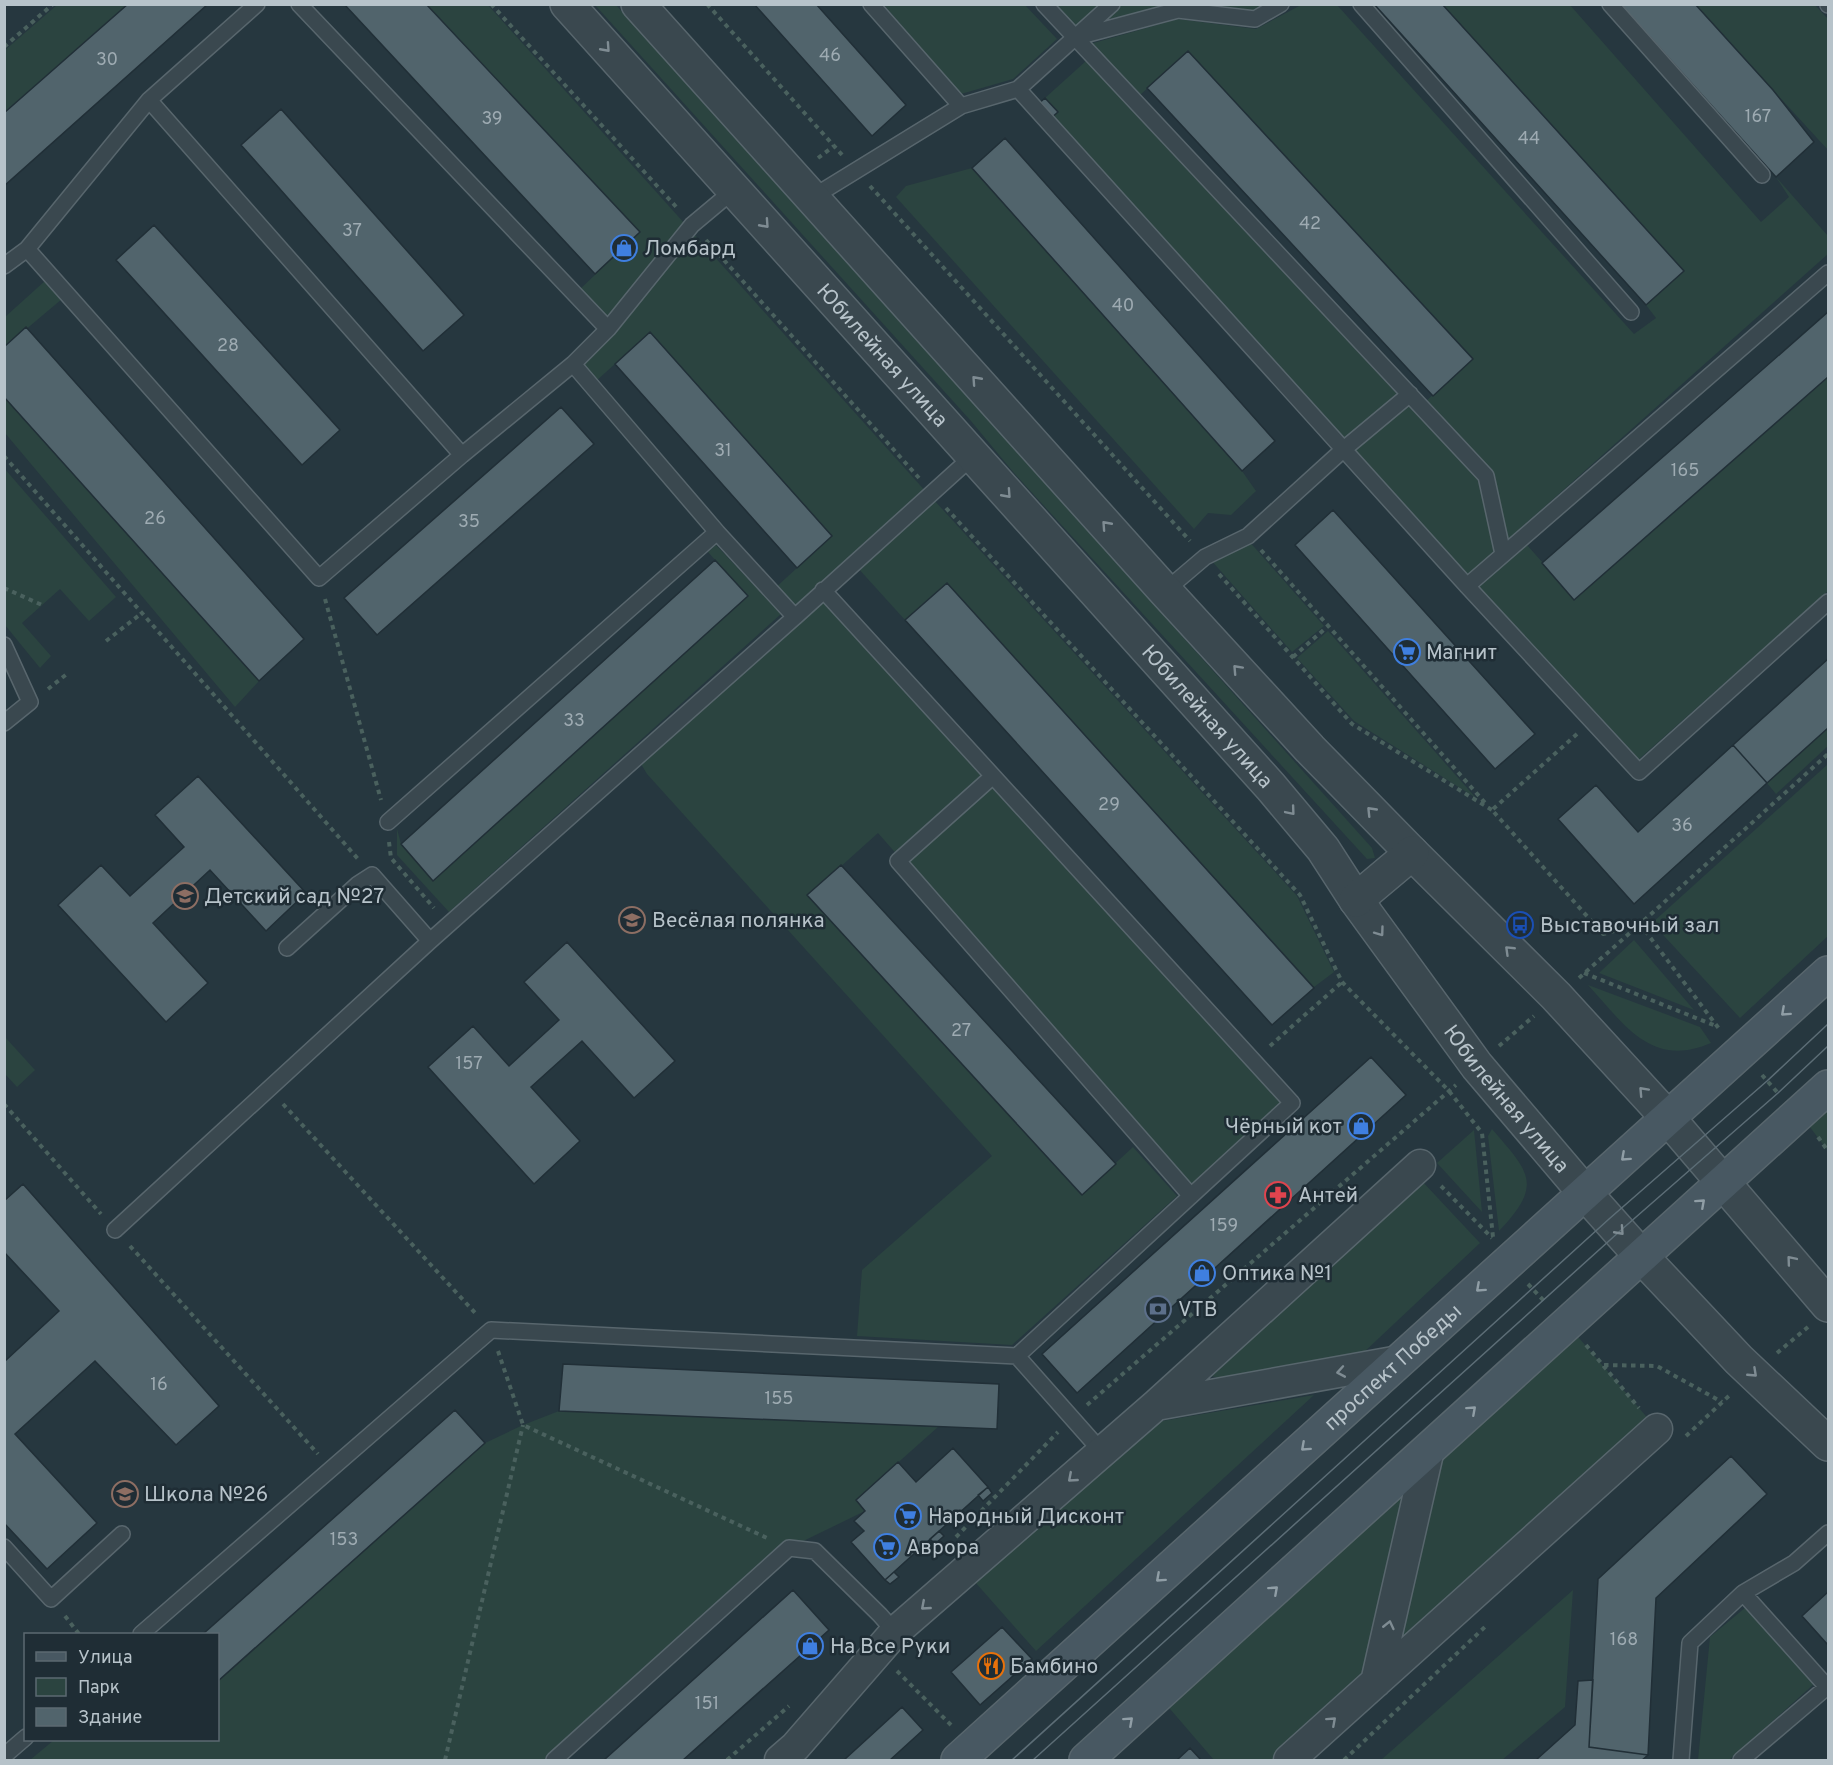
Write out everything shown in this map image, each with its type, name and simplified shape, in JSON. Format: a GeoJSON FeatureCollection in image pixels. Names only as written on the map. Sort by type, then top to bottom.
{"type":"FeatureCollection","features":[{"type":"Feature","properties":{"kind":"main road","name":"проспект Победы"},"geometry":{"type":"LineString","coordinates":[[966,1754],[1828,973]]}},
{"type":"Feature","properties":{"kind":"main road"},"geometry":{"type":"LineString","coordinates":[[1086,1761],[1828,1087]]}},
{"type":"Feature","properties":{"kind":"street","name":"Юбилейная улица"},"geometry":{"type":"LineString","coordinates":[[567,4],[1271,787],[1323,849],[1356,900],[1477,1066],[1585,1193],[1739,1360],[1828,1444]]}},
{"type":"Feature","properties":{"kind":"street"},"geometry":{"type":"LineString","coordinates":[[638,4],[1165,591],[1310,748],[1556,996],[1668,1118],[1725,1181],[1828,1305]]}},
{"type":"Feature","properties":{"kind":"street"},"geometry":{"type":"LineString","coordinates":[[1356,900],[1412,853]]}},
{"type":"Feature","properties":{"kind":"street"},"geometry":{"type":"LineString","coordinates":[[780,1761],[795,1747],[895,1632],[1156,1405],[1420,1165]]}},
{"type":"Feature","properties":{"kind":"street"},"geometry":{"type":"LineString","coordinates":[[1156,1405],[1399,1361]]}},
{"type":"Feature","properties":{"kind":"street"},"geometry":{"type":"LineString","coordinates":[[1289,1761],[1657,1429]]}},
{"type":"Feature","properties":{"kind":"street"},"geometry":{"type":"LineString","coordinates":[[1376,1682],[1429,1449]]}},
{"type":"Feature","properties":{"kind":"lane"},"geometry":{"type":"LineString","coordinates":[[4,266],[27,249],[149,100],[257,4]]}},
{"type":"Feature","properties":{"kind":"lane"},"geometry":{"type":"LineString","coordinates":[[299,4],[608,329]]}},
{"type":"Feature","properties":{"kind":"lane"},"geometry":{"type":"LineString","coordinates":[[872,4],[961,106]]}},
{"type":"Feature","properties":{"kind":"lane"},"geometry":{"type":"LineString","coordinates":[[1044,4],[1486,476],[1503,554]]}},
{"type":"Feature","properties":{"kind":"lane"},"geometry":{"type":"LineString","coordinates":[[813,197],[961,106],[1018,89],[1112,4]]}},
{"type":"Feature","properties":{"kind":"lane"},"geometry":{"type":"LineString","coordinates":[[1074,38],[1178,10],[1255,19],[1281,4]]}},
{"type":"Feature","properties":{"kind":"lane"},"geometry":{"type":"LineString","coordinates":[[1361,4],[1631,312]]}},
{"type":"Feature","properties":{"kind":"lane"},"geometry":{"type":"LineString","coordinates":[[1610,4],[1762,175]]}},
{"type":"Feature","properties":{"kind":"lane"},"geometry":{"type":"LineString","coordinates":[[1018,89],[1467,586],[1639,772],[1828,602]]}},
{"type":"Feature","properties":{"kind":"lane"},"geometry":{"type":"LineString","coordinates":[[149,100],[462,455]]}},
{"type":"Feature","properties":{"kind":"lane"},"geometry":{"type":"LineString","coordinates":[[27,249],[319,578],[462,455],[573,364],[608,329],[692,225],[735,189]]}},
{"type":"Feature","properties":{"kind":"lane"},"geometry":{"type":"LineString","coordinates":[[1467,586],[1828,273]]}},
{"type":"Feature","properties":{"kind":"lane"},"geometry":{"type":"LineString","coordinates":[[573,364],[717,532],[795,617]]}},
{"type":"Feature","properties":{"kind":"lane"},"geometry":{"type":"LineString","coordinates":[[1165,591],[1205,557],[1248,536],[1410,393]]}},
{"type":"Feature","properties":{"kind":"lane"},"geometry":{"type":"LineString","coordinates":[[115,1230],[430,941],[795,617],[972,456]]}},
{"type":"Feature","properties":{"kind":"lane"},"geometry":{"type":"LineString","coordinates":[[388,822],[717,532]]}},
{"type":"Feature","properties":{"kind":"lane"},"geometry":{"type":"LineString","coordinates":[[143,1633],[491,1330],[1017,1356],[1292,1103],[823,590]]}},
{"type":"Feature","properties":{"kind":"lane"},"geometry":{"type":"LineString","coordinates":[[4,645],[30,702],[4,723]]}},
{"type":"Feature","properties":{"kind":"lane"},"geometry":{"type":"LineString","coordinates":[[993,776],[898,861],[1191,1196]]}},
{"type":"Feature","properties":{"kind":"lane"},"geometry":{"type":"LineString","coordinates":[[287,948],[358,884],[372,875],[430,941]]}},
{"type":"Feature","properties":{"kind":"lane"},"geometry":{"type":"LineString","coordinates":[[1017,1356],[1102,1452]]}},
{"type":"Feature","properties":{"kind":"lane"},"geometry":{"type":"LineString","coordinates":[[1681,1761],[1690,1643],[1743,1593],[1794,1563],[1828,1533]]}},
{"type":"Feature","properties":{"kind":"lane"},"geometry":{"type":"LineString","coordinates":[[4,1547],[51,1599],[122,1534]]}},
{"type":"Feature","properties":{"kind":"lane"},"geometry":{"type":"LineString","coordinates":[[554,1761],[789,1548],[815,1551],[895,1632]]}},
{"type":"Feature","properties":{"kind":"lane"},"geometry":{"type":"LineString","coordinates":[[1741,1761],[1828,1688],[1743,1593]]}},
{"type":"Feature","properties":{"kind":"lane"},"geometry":{"type":"LineString","coordinates":[[4,1756],[24,1739]]}},
{"type":"Feature","properties":{"kind":"path"},"geometry":{"type":"LineString","coordinates":[[4,47],[52,4]]}},
{"type":"Feature","properties":{"kind":"path"},"geometry":{"type":"LineString","coordinates":[[491,4],[932,494],[1300,895],[1342,982],[1449,1091],[1482,1134],[1493,1240]]}},
{"type":"Feature","properties":{"kind":"path"},"geometry":{"type":"LineString","coordinates":[[707,4],[1205,557],[1352,724],[1492,810]]}},
{"type":"Feature","properties":{"kind":"path"},"geometry":{"type":"LineString","coordinates":[[4,456],[372,875]]}},
{"type":"Feature","properties":{"kind":"path"},"geometry":{"type":"LineString","coordinates":[[1248,536],[1603,934],[1640,924],[1828,754]]}},
{"type":"Feature","properties":{"kind":"path"},"geometry":{"type":"LineString","coordinates":[[319,578],[388,822],[391,858],[448,925]]}},
{"type":"Feature","properties":{"kind":"path"},"geometry":{"type":"LineString","coordinates":[[4,588],[42,605]]}},
{"type":"Feature","properties":{"kind":"path"},"geometry":{"type":"LineString","coordinates":[[106,641],[142,613]]}},
{"type":"Feature","properties":{"kind":"path"},"geometry":{"type":"LineString","coordinates":[[1293,657],[1328,627]]}},
{"type":"Feature","properties":{"kind":"path"},"geometry":{"type":"LineString","coordinates":[[1492,810],[1592,721]]}},
{"type":"Feature","properties":{"kind":"path"},"geometry":{"type":"LineString","coordinates":[[1584,973],[1717,1026]]}},
{"type":"Feature","properties":{"kind":"path"},"geometry":{"type":"LineString","coordinates":[[1253,1060],[1342,982]]}},
{"type":"Feature","properties":{"kind":"path"},"geometry":{"type":"LineString","coordinates":[[268,1088],[491,1330],[523,1425],[445,1761]]}},
{"type":"Feature","properties":{"kind":"path"},"geometry":{"type":"LineString","coordinates":[[4,1104],[331,1469]]}},
{"type":"Feature","properties":{"kind":"path"},"geometry":{"type":"LineString","coordinates":[[1603,1365],[1657,1366],[1722,1402]]}},
{"type":"Feature","properties":{"kind":"path"},"geometry":{"type":"LineString","coordinates":[[523,1425],[789,1548]]}},
{"type":"Feature","properties":{"kind":"path"},"geometry":{"type":"LineString","coordinates":[[893,1667],[966,1754]]}},
{"type":"Feature","properties":{"kind":"green space"},"geometry":{"type":"Polygon","coordinates":[[[57,5],[128,5],[5,113],[4,51],[57,5]]]}},
{"type":"Feature","properties":{"kind":"green space"},"geometry":{"type":"Polygon","coordinates":[[[426,5],[488,5],[928,494],[795,612],[774,589],[832,536],[650,332],[594,383],[578,364],[612,329],[577,292],[640,232],[426,5]]]}},
{"type":"Feature","properties":{"kind":"green space"},"geometry":{"type":"Polygon","coordinates":[[[595,5],[616,5],[1372,848],[1375,858],[1367,859],[1014,473],[971,421],[595,5]]]}},
{"type":"Feature","properties":{"kind":"green space"},"geometry":{"type":"Polygon","coordinates":[[[884,5],[1025,5],[1057,39],[1013,79],[961,94],[884,5]]]}},
{"type":"Feature","properties":{"kind":"green space"},"geometry":{"type":"Polygon","coordinates":[[[1054,5],[1168,5],[1075,27],[1054,5]]]}},
{"type":"Feature","properties":{"kind":"green space"},"geometry":{"type":"Polygon","coordinates":[[[1192,5],[1266,5],[1253,12],[1192,5]]]}},
{"type":"Feature","properties":{"kind":"green space"},"geometry":{"type":"Polygon","coordinates":[[[1301,5],[1337,5],[1634,334],[1656,318],[1646,305],[1683,272],[1442,5],[1570,5],[1761,222],[1789,197],[1776,177],[1828,236],[1828,254],[1468,575],[1050,119],[1058,111],[1045,98],[1086,61],[1414,412],[1473,358],[1188,51],[1139,96],[1090,44],[1178,19],[1256,29],[1301,5]]]}},
{"type":"Feature","properties":{"kind":"green space"},"geometry":{"type":"Polygon","coordinates":[[[1695,5],[1815,5],[1828,19],[1828,150],[1695,5]]]}},
{"type":"Feature","properties":{"kind":"green space"},"geometry":{"type":"Polygon","coordinates":[[[972,168],[1242,471],[1256,491],[1231,515],[1208,513],[1194,529],[896,197],[906,186],[972,168]]]}},
{"type":"Feature","properties":{"kind":"green space"},"geometry":{"type":"Polygon","coordinates":[[[46,280],[62,299],[5,347],[5,317],[46,280]]]}},
{"type":"Feature","properties":{"kind":"green space"},"geometry":{"type":"Polygon","coordinates":[[[1828,377],[1828,591],[1638,760],[1478,588],[1527,545],[1575,599],[1828,377]]]}},
{"type":"Feature","properties":{"kind":"green space"},"geometry":{"type":"Polygon","coordinates":[[[4,397],[259,681],[235,707],[5,433],[4,397]]]}},
{"type":"Feature","properties":{"kind":"green space"},"geometry":{"type":"Polygon","coordinates":[[[4,468],[116,597],[89,621],[60,589],[22,623],[51,656],[40,668],[5,625],[4,468]]]}},
{"type":"Feature","properties":{"kind":"green space"},"geometry":{"type":"Polygon","coordinates":[[[933,499],[1297,896],[1334,972],[1314,987],[947,583],[905,620],[857,567],[933,499]]]}},
{"type":"Feature","properties":{"kind":"green space"},"geometry":{"type":"Polygon","coordinates":[[[1248,540],[1324,626],[1292,652],[1210,559],[1248,540]]]}},
{"type":"Feature","properties":{"kind":"green space"},"geometry":{"type":"Polygon","coordinates":[[[716,545],[781,614],[449,912],[397,855],[397,829],[401,844],[433,880],[747,596],[708,552],[716,545]]]}},
{"type":"Feature","properties":{"kind":"green space"},"geometry":{"type":"Polygon","coordinates":[[[822,599],[1283,1102],[1190,1189],[878,833],[808,896],[1081,1195],[1133,1147],[1177,1196],[1012,1345],[857,1336],[862,1270],[992,1156],[647,774],[641,764],[822,599]]]}},
{"type":"Feature","properties":{"kind":"green space"},"geometry":{"type":"Polygon","coordinates":[[[1328,631],[1476,798],[1354,721],[1297,658],[1328,631]]]}},
{"type":"Feature","properties":{"kind":"green space"},"geometry":{"type":"Polygon","coordinates":[[[1828,728],[1828,746],[1776,794],[1767,783],[1828,728]]]}},
{"type":"Feature","properties":{"kind":"green space"},"geometry":{"type":"Polygon","coordinates":[[[1828,764],[1828,936],[1740,1018],[1652,923],[1828,764]]]}},
{"type":"Feature","properties":{"kind":"green space"},"geometry":{"type":"Polygon","coordinates":[[[1634,940],[1694,1010],[1599,973],[1634,940]]]}},
{"type":"Feature","properties":{"kind":"green space"},"geometry":{"type":"Polygon","coordinates":[[[1588,985],[1700,1027],[1711,1043],[1690,1050],[1672,1050],[1655,1046],[1640,1038],[1627,1027],[1588,985]]]}},
{"type":"Feature","properties":{"kind":"green space"},"geometry":{"type":"Polygon","coordinates":[[[5,1037],[35,1070],[17,1087],[5,1074],[5,1037]]]}},
{"type":"Feature","properties":{"kind":"green space"},"geometry":{"type":"Polygon","coordinates":[[[1828,1087],[1828,1151],[1800,1114],[1828,1087]]]}},
{"type":"Feature","properties":{"kind":"green space"},"geometry":{"type":"Polygon","coordinates":[[[1492,1129],[1515,1156],[1526,1178],[1526,1189],[1522,1201],[1499,1231],[1488,1136],[1492,1129]]]}},
{"type":"Feature","properties":{"kind":"green space"},"geometry":{"type":"Polygon","coordinates":[[[1474,1130],[1482,1212],[1437,1163],[1474,1130]]]}},
{"type":"Feature","properties":{"kind":"green space"},"geometry":{"type":"Polygon","coordinates":[[[1421,1180],[1480,1243],[1362,1354],[1220,1378],[1206,1375],[1421,1180]]]}},
{"type":"Feature","properties":{"kind":"green space"},"geometry":{"type":"Polygon","coordinates":[[[1567,1324],[1657,1429],[1289,1760],[1214,1760],[1158,1695],[1567,1324]]]}},
{"type":"Feature","properties":{"kind":"green space"},"geometry":{"type":"Polygon","coordinates":[[[1314,1395],[1036,1651],[975,1582],[1156,1422],[1314,1395]]]}},
{"type":"Feature","properties":{"kind":"green space"},"geometry":{"type":"Polygon","coordinates":[[[559,1411],[938,1427],[856,1500],[865,1511],[789,1548],[554,1760],[30,1760],[53,1741],[219,1741],[219,1680],[485,1443],[559,1411]]]}},
{"type":"Feature","properties":{"kind":"green space"},"geometry":{"type":"Polygon","coordinates":[[[1573,1590],[1565,1707],[1502,1760],[1381,1760],[1573,1590]]]}},
{"type":"Feature","properties":{"kind":"green space"},"geometry":{"type":"Polygon","coordinates":[[[1746,1607],[1814,1684],[1729,1760],[1698,1760],[1710,1637],[1746,1607]]]}},
{"type":"Feature","properties":{"kind":"building"},"geometry":{"type":"Polygon","coordinates":[[[128,4],[208,4],[4,186],[4,113],[128,4]]]}},
{"type":"Feature","properties":{"kind":"building"},"geometry":{"type":"Polygon","coordinates":[[[344,4],[426,4],[640,232],[595,274],[344,4]]]}},
{"type":"Feature","properties":{"kind":"building"},"geometry":{"type":"Polygon","coordinates":[[[754,4],[816,4],[906,105],[872,136],[754,4]]]}},
{"type":"Feature","properties":{"kind":"building"},"geometry":{"type":"Polygon","coordinates":[[[1374,4],[1442,4],[1684,271],[1646,305],[1374,4]]]}},
{"type":"Feature","properties":{"kind":"building"},"geometry":{"type":"Polygon","coordinates":[[[1620,4],[1695,4],[1773,90],[1814,142],[1776,177],[1620,4]]]}},
{"type":"Feature","properties":{"kind":"building"},"geometry":{"type":"Polygon","coordinates":[[[1188,51],[1473,359],[1433,396],[1147,88],[1188,51]]]}},
{"type":"Feature","properties":{"kind":"building"},"geometry":{"type":"Polygon","coordinates":[[[1045,98],[1058,112],[1050,119],[1037,105],[1045,98]]]}},
{"type":"Feature","properties":{"kind":"building"},"geometry":{"type":"Polygon","coordinates":[[[281,109],[464,315],[423,351],[241,145],[281,109]]]}},
{"type":"Feature","properties":{"kind":"building"},"geometry":{"type":"Polygon","coordinates":[[[1005,138],[1275,441],[1242,471],[972,168],[1005,138]]]}},
{"type":"Feature","properties":{"kind":"building"},"geometry":{"type":"Polygon","coordinates":[[[154,225],[340,430],[302,465],[116,260],[154,225]]]}},
{"type":"Feature","properties":{"kind":"building"},"geometry":{"type":"Polygon","coordinates":[[[1828,312],[1828,377],[1574,600],[1542,563],[1828,312]]]}},
{"type":"Feature","properties":{"kind":"building"},"geometry":{"type":"Polygon","coordinates":[[[26,327],[304,639],[259,681],[4,397],[4,347],[26,327]]]}},
{"type":"Feature","properties":{"kind":"building"},"geometry":{"type":"Polygon","coordinates":[[[650,332],[832,536],[797,568],[615,364],[650,332]]]}},
{"type":"Feature","properties":{"kind":"building"},"geometry":{"type":"Polygon","coordinates":[[[561,407],[594,444],[377,635],[344,598],[561,407]]]}},
{"type":"Feature","properties":{"kind":"building"},"geometry":{"type":"Polygon","coordinates":[[[1333,510],[1535,734],[1495,769],[1295,545],[1333,510]]]}},
{"type":"Feature","properties":{"kind":"building"},"geometry":{"type":"Polygon","coordinates":[[[715,560],[748,596],[433,881],[401,844],[715,560]]]}},
{"type":"Feature","properties":{"kind":"building"},"geometry":{"type":"Polygon","coordinates":[[[947,583],[1314,988],[1272,1025],[905,620],[947,583]]]}},
{"type":"Feature","properties":{"kind":"building"},"geometry":{"type":"Polygon","coordinates":[[[1828,659],[1828,728],[1767,783],[1733,745],[1828,659]]]}},
{"type":"Feature","properties":{"kind":"building"},"geometry":{"type":"Polygon","coordinates":[[[1733,745],[1767,783],[1634,904],[1558,819],[1596,785],[1638,832],[1733,745]]]}},
{"type":"Feature","properties":{"kind":"building"},"geometry":{"type":"Polygon","coordinates":[[[198,776],[306,893],[266,931],[210,870],[153,923],[208,983],[166,1022],[58,905],[101,865],[130,896],[184,847],[155,815],[198,776]]]}},
{"type":"Feature","properties":{"kind":"building"},"geometry":{"type":"Polygon","coordinates":[[[841,865],[1116,1164],[1082,1195],[807,895],[841,865]]]}},
{"type":"Feature","properties":{"kind":"building"},"geometry":{"type":"Polygon","coordinates":[[[567,942],[675,1061],[634,1098],[582,1041],[531,1087],[580,1141],[534,1184],[428,1067],[473,1026],[509,1066],[559,1020],[524,982],[567,942]]]}},
{"type":"Feature","properties":{"kind":"building"},"geometry":{"type":"Polygon","coordinates":[[[1371,1057],[1406,1095],[1077,1393],[1042,1354],[1371,1057]]]}},
{"type":"Feature","properties":{"kind":"building"},"geometry":{"type":"Polygon","coordinates":[[[23,1184],[219,1406],[176,1445],[95,1361],[15,1434],[97,1523],[47,1569],[4,1523],[4,1362],[59,1311],[4,1252],[4,1201],[23,1184]]]}},
{"type":"Feature","properties":{"kind":"building"},"geometry":{"type":"Polygon","coordinates":[[[563,1364],[999,1384],[997,1429],[559,1411],[563,1364]]]}},
{"type":"Feature","properties":{"kind":"building"},"geometry":{"type":"Polygon","coordinates":[[[455,1410],[485,1443],[219,1680],[219,1633],[204,1633],[455,1410]]]}},
{"type":"Feature","properties":{"kind":"building","name":"Народный Дисконт"},"geometry":{"type":"Polygon","coordinates":[[[953,1448],[988,1487],[885,1580],[851,1542],[864,1531],[854,1521],[865,1511],[856,1500],[898,1462],[916,1482],[953,1448]]]}},
{"type":"Feature","properties":{"kind":"building"},"geometry":{"type":"Polygon","coordinates":[[[1731,1456],[1767,1494],[1656,1598],[1648,1755],[1589,1747],[1598,1579],[1731,1456]]]}},
{"type":"Feature","properties":{"kind":"building"},"geometry":{"type":"Polygon","coordinates":[[[988,1487],[992,1493],[983,1501],[978,1495],[988,1487]]]}},
{"type":"Feature","properties":{"kind":"building"},"geometry":{"type":"Polygon","coordinates":[[[939,1531],[944,1536],[935,1544],[930,1539],[939,1531]]]}},
{"type":"Feature","properties":{"kind":"building"},"geometry":{"type":"Polygon","coordinates":[[[894,1572],[899,1577],[890,1584],[885,1580],[894,1572]]]}},
{"type":"Feature","properties":{"kind":"building"},"geometry":{"type":"Polygon","coordinates":[[[793,1590],[829,1630],[683,1760],[604,1760],[793,1590]]]}},
{"type":"Feature","properties":{"kind":"building"},"geometry":{"type":"Polygon","coordinates":[[[1828,1592],[1828,1645],[1802,1616],[1828,1592]]]}},
{"type":"Feature","properties":{"kind":"building","name":"Бамбино"},"geometry":{"type":"Polygon","coordinates":[[[1002,1627],[1032,1659],[980,1705],[951,1672],[1002,1627]]]}},
{"type":"Feature","properties":{"kind":"building"},"geometry":{"type":"Polygon","coordinates":[[[1593,1680],[1589,1747],[1648,1755],[1642,1760],[1536,1760],[1575,1725],[1578,1681],[1593,1680]]]}},
{"type":"Feature","properties":{"kind":"building"},"geometry":{"type":"Polygon","coordinates":[[[902,1707],[923,1730],[890,1760],[844,1760],[902,1707]]]}},
{"type":"Feature","properties":{"kind":"building"},"geometry":{"type":"Polygon","coordinates":[[[1190,1748],[1201,1760],[1177,1760],[1190,1748]]]}},
{"type":"Feature","properties":{"kind":"tram line"},"geometry":{"type":"LineString","coordinates":[[1012,1760],[1609,1219],[1767,1081],[1828,1024]]}},
{"type":"Feature","properties":{"kind":"tram line"},"geometry":{"type":"LineString","coordinates":[[1033,1760],[1828,1046]]}},
{"type":"Feature","properties":{"kind":"place","name":"Ломбард"},"geometry":{"type":"Point","coordinates":[624,248]}},
{"type":"Feature","properties":{"kind":"place","name":"Магнит"},"geometry":{"type":"Point","coordinates":[1407,652]}},
{"type":"Feature","properties":{"kind":"place","name":"Детский сад №27"},"geometry":{"type":"Point","coordinates":[185,896]}},
{"type":"Feature","properties":{"kind":"place","name":"Весёлая полянка"},"geometry":{"type":"Point","coordinates":[632,920]}},
{"type":"Feature","properties":{"kind":"place","name":"Выставочный зал"},"geometry":{"type":"Point","coordinates":[1520,925]}},
{"type":"Feature","properties":{"kind":"place","name":"Чёрный кот"},"geometry":{"type":"Point","coordinates":[1361,1126]}},
{"type":"Feature","properties":{"kind":"place","name":"Антей"},"geometry":{"type":"Point","coordinates":[1278,1195]}},
{"type":"Feature","properties":{"kind":"place","name":"Оптика №1"},"geometry":{"type":"Point","coordinates":[1202,1273]}},
{"type":"Feature","properties":{"kind":"place","name":"VTB"},"geometry":{"type":"Point","coordinates":[1158,1309]}},
{"type":"Feature","properties":{"kind":"place","name":"Школа №26"},"geometry":{"type":"Point","coordinates":[125,1494]}},
{"type":"Feature","properties":{"kind":"place","name":"Народный Дисконт"},"geometry":{"type":"Point","coordinates":[908,1516]}},
{"type":"Feature","properties":{"kind":"place","name":"Аврора"},"geometry":{"type":"Point","coordinates":[887,1547]}},
{"type":"Feature","properties":{"kind":"place","name":"На Все Руки"},"geometry":{"type":"Point","coordinates":[810,1646]}},
{"type":"Feature","properties":{"kind":"place","name":"Бамбино"},"geometry":{"type":"Point","coordinates":[991,1666]}}]}
